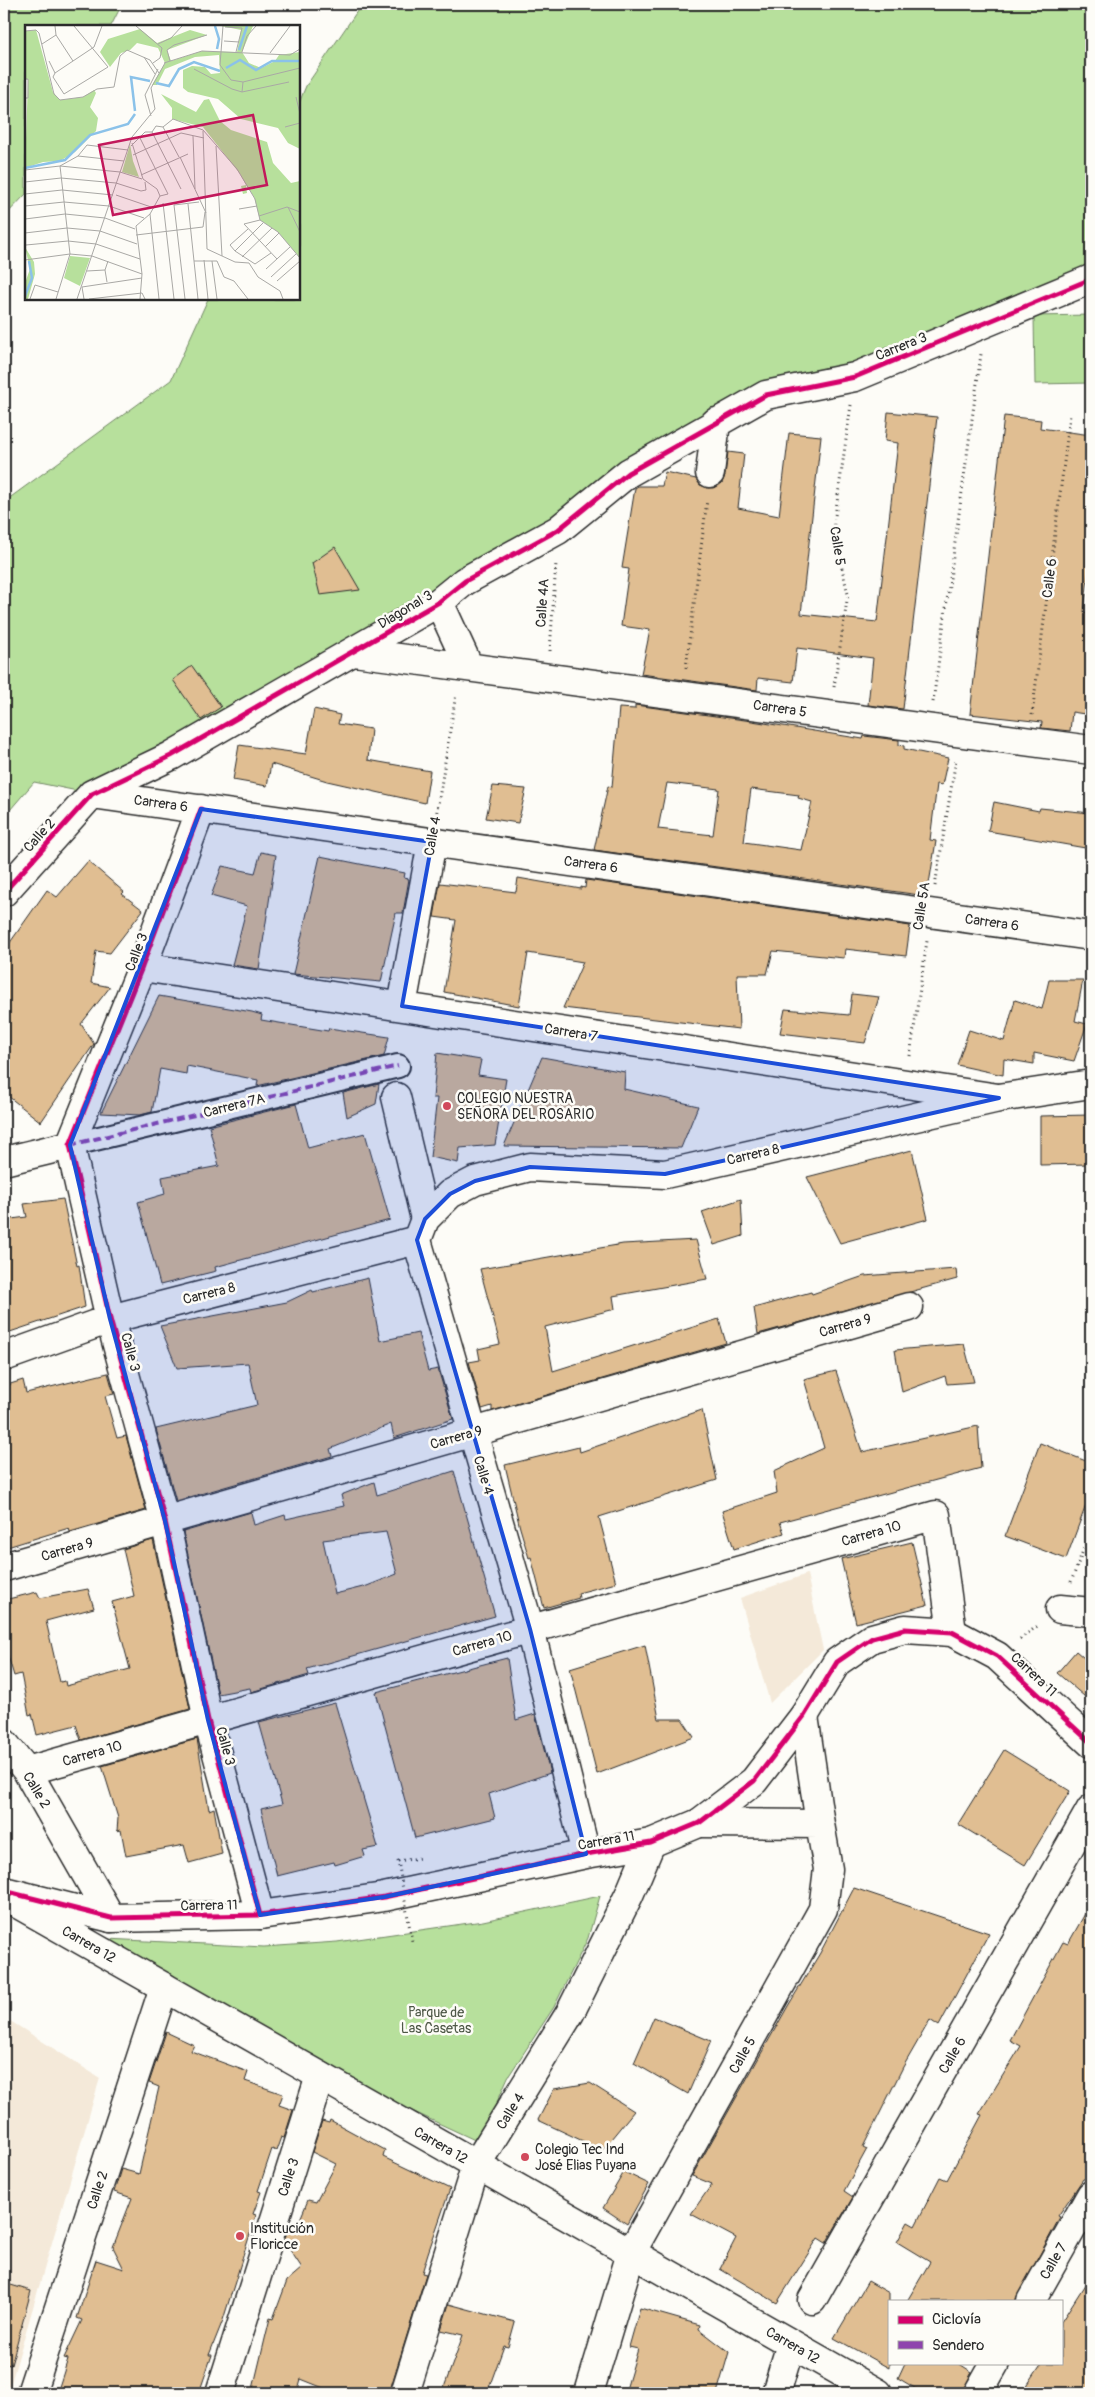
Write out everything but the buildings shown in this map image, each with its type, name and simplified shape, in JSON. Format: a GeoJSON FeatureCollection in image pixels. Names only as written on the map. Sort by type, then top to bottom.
{"type":"FeatureCollection","features":[{"type":"Feature","properties":{"kind":"street","name":"Carrera 3"},"geometry":{"type":"LineString","coordinates":[[716,422],[766,395],[855,377],[1091,279]]}},
{"type":"Feature","properties":{"kind":"street"},"geometry":{"type":"LineString","coordinates":[[710,473],[716,422]]}},
{"type":"Feature","properties":{"kind":"street","name":"Diagonal 3"},"geometry":{"type":"LineString","coordinates":[[92,794],[171,756],[440,602],[465,581],[558,530],[628,473],[716,422]]}},
{"type":"Feature","properties":{"kind":"street"},"geometry":{"type":"LineString","coordinates":[[440,602],[465,667]]}},
{"type":"Feature","properties":{"kind":"street","name":"Carrera 5"},"geometry":{"type":"LineString","coordinates":[[354,652],[1091,750]]}},
{"type":"Feature","properties":{"kind":"street","name":"Carrera 6"},"geometry":{"type":"LineString","coordinates":[[92,794],[1091,936]]}},
{"type":"Feature","properties":{"kind":"street","name":"Calle 2"},"geometry":{"type":"LineString","coordinates":[[4,892],[92,794]]}},
{"type":"Feature","properties":{"kind":"street","name":"Calle 3"},"geometry":{"type":"LineString","coordinates":[[201,809],[142,967],[70,1145],[110,1319],[165,1521],[208,1720],[260,1914]]}},
{"type":"Feature","properties":{"kind":"street","name":"Calle 4"},"geometry":{"type":"LineString","coordinates":[[402,1006],[432,842]]}},
{"type":"Feature","properties":{"kind":"street","name":"Carrera 7"},"geometry":{"type":"LineString","coordinates":[[142,967],[1000,1098]]}},
{"type":"Feature","properties":{"kind":"street","name":"Carrera 7A"},"geometry":{"type":"LineString","coordinates":[[70,1145],[398,1066]]}},
{"type":"Feature","properties":{"kind":"street","name":"Carrera 8"},"geometry":{"type":"LineString","coordinates":[[4,1357],[110,1319],[421,1230],[450,1194],[475,1181],[530,1167],[665,1174],[1000,1098],[1091,1084]]}},
{"type":"Feature","properties":{"kind":"street","name":"Calle 4"},"geometry":{"type":"LineString","coordinates":[[396,1097],[421,1230],[471,1433],[530,1630],[586,1854]]}},
{"type":"Feature","properties":{"kind":"street"},"geometry":{"type":"LineString","coordinates":[[4,1161],[70,1145]]}},
{"type":"Feature","properties":{"kind":"street","name":"Carrera 9"},"geometry":{"type":"LineString","coordinates":[[4,1567],[909,1307]]}},
{"type":"Feature","properties":{"kind":"street","name":"Carrera 10"},"geometry":{"type":"LineString","coordinates":[[27,1771],[936,1515],[952,1632]]}},
{"type":"Feature","properties":{"kind":"street"},"geometry":{"type":"LineString","coordinates":[[1060,1609],[1091,1612]]}},
{"type":"Feature","properties":{"kind":"street","name":"Carrera 11"},"geometry":{"type":"LineString","coordinates":[[4,1891],[111,1918],[260,1914],[384,1897],[586,1854],[651,1843],[699,1823],[754,1781],[804,1716],[837,1662],[872,1638],[905,1629],[952,1632],[997,1656],[1091,1743]]}},
{"type":"Feature","properties":{"kind":"street","name":"Calle 5"},"geometry":{"type":"LineString","coordinates":[[589,2393],[631,2253],[823,1909],[828,1869],[804,1716]]}},
{"type":"Feature","properties":{"kind":"street","name":"Calle 2"},"geometry":{"type":"LineString","coordinates":[[4,1743],[27,1771],[111,1918]]}},
{"type":"Feature","properties":{"kind":"street","name":"Calle 6"},"geometry":{"type":"LineString","coordinates":[[812,2300],[1091,1810]]}},
{"type":"Feature","properties":{"kind":"street"},"geometry":{"type":"LineString","coordinates":[[699,1823],[820,1824]]}},
{"type":"Feature","properties":{"kind":"street","name":"Calle 4"},"geometry":{"type":"LineString","coordinates":[[405,2393],[476,2165],[570,2013],[629,1895],[651,1843]]}},
{"type":"Feature","properties":{"kind":"street","name":"Carrera 12"},"geometry":{"type":"LineString","coordinates":[[4,1896],[878,2393]]}},
{"type":"Feature","properties":{"kind":"street","name":"Calle 2"},"geometry":{"type":"LineString","coordinates":[[31,2393],[164,1987]]}},
{"type":"Feature","properties":{"kind":"street","name":"Calle 3"},"geometry":{"type":"LineString","coordinates":[[220,2393],[320,2076]]}},
{"type":"Feature","properties":{"kind":"street","name":"Calle 7"},"geometry":{"type":"LineString","coordinates":[[1032,2300],[1091,2195]]}},
{"type":"Feature","properties":{"kind":"street"},"geometry":{"type":"LineString","coordinates":[[776,2393],[791,2344]]}},
{"type":"Feature","properties":{"kind":"street"},"geometry":{"type":"LineString","coordinates":[[978,2393],[994,2364]]}},
{"type":"Feature","properties":{"kind":"path"},"geometry":{"type":"LineString","coordinates":[[930,728],[986,324]]}},
{"type":"Feature","properties":{"kind":"path"},"geometry":{"type":"LineString","coordinates":[[683,696],[710,473]]}},
{"type":"Feature","properties":{"kind":"path"},"geometry":{"type":"LineString","coordinates":[[398,1861],[412,1941]]}},
{"type":"Feature","properties":{"kind":"highlighted area"},"geometry":{"type":"Polygon","coordinates":[[[201,809],[432,842],[402,1006],[999,1098],[665,1174],[530,1167],[475,1181],[450,1194],[425,1219],[417,1240],[530,1629],[586,1854],[384,1897],[260,1915],[208,1720],[165,1521],[110,1319],[70,1145],[201,809]]]}},
{"type":"Feature","properties":{"kind":"shaded area"},"geometry":{"type":"Polygon","coordinates":[[[807,1574],[823,1650],[770,1703],[740,1598],[807,1574]]]}},
{"type":"Feature","properties":{"kind":"shaded area"},"geometry":{"type":"Polygon","coordinates":[[[4,2017],[100,2078],[8,2393],[4,2393],[4,2017]]]}},
{"type":"Feature","properties":{"kind":"green space"},"geometry":{"type":"Polygon","coordinates":[[[4,4],[122,4],[112,25],[25,25],[25,195],[4,217],[4,4]]]}},
{"type":"Feature","properties":{"kind":"green space"},"geometry":{"type":"Polygon","coordinates":[[[362,4],[1091,4],[1091,285],[766,395],[92,794],[34,782],[4,817],[4,502],[171,380],[208,300],[300,300],[300,101],[306,86],[362,4]]]}},
{"type":"Feature","properties":{"kind":"green space"},"geometry":{"type":"Polygon","coordinates":[[[1091,315],[1091,383],[1035,384],[1034,316],[1091,315]]]}},
{"type":"Feature","properties":{"kind":"green space","name":"Parque de Las Casetas"},"geometry":{"type":"Polygon","coordinates":[[[600,1896],[588,1938],[554,2007],[508,2077],[489,2120],[477,2141],[371,2092],[87,1938],[264,1947],[337,1942],[483,1921],[600,1896]]]}},
{"type":"Feature","properties":{"kind":"marked path"},"geometry":{"type":"LineString","coordinates":[[70,1145],[398,1066]]}},
{"type":"Feature","properties":{"kind":"cycle path"},"geometry":{"type":"LineString","coordinates":[[4,892],[92,794],[171,756],[439,602],[465,581],[558,530],[628,473],[766,395],[855,377],[1091,279]]}},
{"type":"Feature","properties":{"kind":"cycle path"},"geometry":{"type":"LineString","coordinates":[[201,809],[142,967],[70,1145],[110,1319],[165,1521],[208,1720],[260,1915]]}},
{"type":"Feature","properties":{"kind":"cycle path"},"geometry":{"type":"LineString","coordinates":[[4,1891],[111,1918],[260,1915],[384,1897],[586,1854],[651,1843],[699,1823],[754,1781],[804,1716],[837,1662],[872,1638],[905,1629],[952,1632],[997,1656],[1091,1743]]}},
{"type":"Feature","properties":{"kind":"place","name":"COLEGIO NUESTRA SEÑORA DEL ROSARIO"},"geometry":{"type":"Point","coordinates":[447,1106]}},
{"type":"Feature","properties":{"kind":"place","name":"Colegio Tec Ind José Elias Puyana"},"geometry":{"type":"Point","coordinates":[525,2157]}},
{"type":"Feature","properties":{"kind":"place","name":"Institución Floricce"},"geometry":{"type":"Point","coordinates":[240,2236]}}]}
